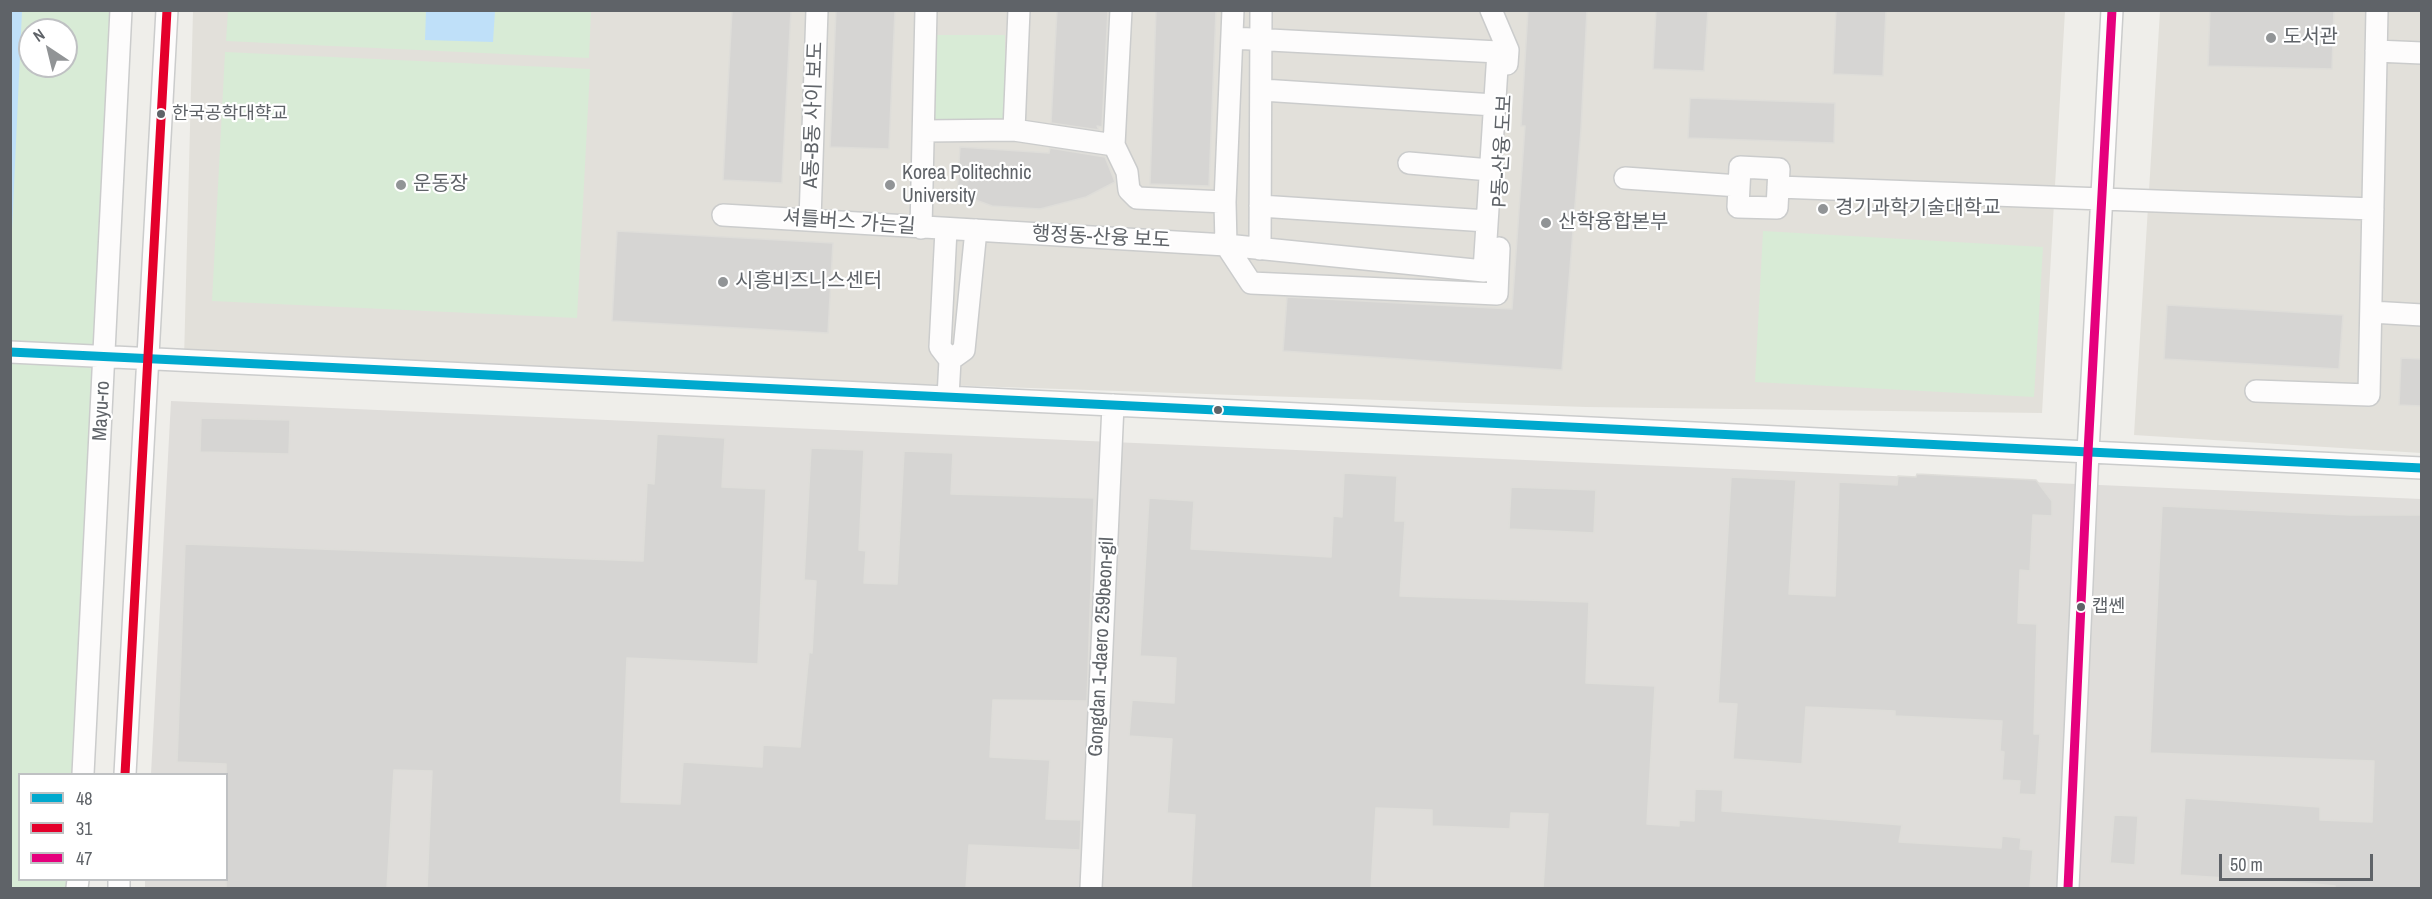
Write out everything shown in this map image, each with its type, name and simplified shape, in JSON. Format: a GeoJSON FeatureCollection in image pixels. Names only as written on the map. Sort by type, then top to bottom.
{"type":"FeatureCollection","features":[{"type":"Feature","properties":{"kind":"street","name":"Mayu-ro"},"geometry":{"type":"LineString","coordinates":[[83,773],[121,10]]}},
{"type":"Feature","properties":{"kind":"street"},"geometry":{"type":"LineString","coordinates":[[125,773],[167,10]]}},
{"type":"Feature","properties":{"kind":"street","name":"A동-B동 사이 보도"},"geometry":{"type":"LineString","coordinates":[[810,220],[817,10]]}},
{"type":"Feature","properties":{"kind":"street"},"geometry":{"type":"LineString","coordinates":[[921,228],[926,10]]}},
{"type":"Feature","properties":{"kind":"street"},"geometry":{"type":"LineString","coordinates":[[1014,130],[1019,10]]}},
{"type":"Feature","properties":{"kind":"street"},"geometry":{"type":"LineString","coordinates":[[1121,10],[1114,145],[1127,172],[1129,190],[1137,198],[1225,202]]}},
{"type":"Feature","properties":{"kind":"street"},"geometry":{"type":"LineString","coordinates":[[1226,245],[1225,202],[1233,10]]}},
{"type":"Feature","properties":{"kind":"street"},"geometry":{"type":"LineString","coordinates":[[1260,249],[1263,40],[1261,10]]}},
{"type":"Feature","properties":{"kind":"street","name":"P동-산융 도보"},"geometry":{"type":"LineString","coordinates":[[1226,245],[1251,283],[1497,294],[1508,50],[1491,10]]}},
{"type":"Feature","properties":{"kind":"street"},"geometry":{"type":"LineString","coordinates":[[2068,888],[2088,452],[2112,10]]}},
{"type":"Feature","properties":{"kind":"street"},"geometry":{"type":"LineString","coordinates":[[2256,391],[2369,395],[2377,10]]}},
{"type":"Feature","properties":{"kind":"street"},"geometry":{"type":"LineString","coordinates":[[1232,38],[1497,52],[1487,222],[1260,206]]}},
{"type":"Feature","properties":{"kind":"street"},"geometry":{"type":"LineString","coordinates":[[2376,51],[2421,53]]}},
{"type":"Feature","properties":{"kind":"street"},"geometry":{"type":"LineString","coordinates":[[1262,90],[1494,105]]}},
{"type":"Feature","properties":{"kind":"street"},"geometry":{"type":"LineString","coordinates":[[925,130],[1014,130],[1114,145]]}},
{"type":"Feature","properties":{"kind":"street"},"geometry":{"type":"LineString","coordinates":[[1409,164],[1490,170]]}},
{"type":"Feature","properties":{"kind":"street"},"geometry":{"type":"LineString","coordinates":[[1625,178],[1739,186],[1740,167],[1779,169],[1778,187],[2373,209]]}},
{"type":"Feature","properties":{"kind":"street","name":"셔틀버스 가는길"},"geometry":{"type":"LineString","coordinates":[[723,215],[975,230]]}},
{"type":"Feature","properties":{"kind":"street","name":"행정동-산융 보도"},"geometry":{"type":"LineString","coordinates":[[975,230],[1226,245],[1484,271],[1487,222]]}},
{"type":"Feature","properties":{"kind":"street"},"geometry":{"type":"LineString","coordinates":[[946,230],[940,347],[950,360],[948,397]]}},
{"type":"Feature","properties":{"kind":"street"},"geometry":{"type":"LineString","coordinates":[[950,360],[964,350],[975,230]]}},
{"type":"Feature","properties":{"kind":"street"},"geometry":{"type":"LineString","coordinates":[[2371,312],[2421,315]]}},
{"type":"Feature","properties":{"kind":"street"},"geometry":{"type":"LineString","coordinates":[[10,352],[2421,468]]}},
{"type":"Feature","properties":{"kind":"street","name":"Gongdan 1-daero 259beon-gil"},"geometry":{"type":"LineString","coordinates":[[1091,888],[1113,405]]}},
{"type":"Feature","properties":{"kind":"shaded area","name":"Korea Politechnic University"},"geometry":{"type":"Polygon","coordinates":[[[193,11],[2065,11],[2042,413],[1586,407],[184,359],[193,11]]]}},
{"type":"Feature","properties":{"kind":"shaded area"},"geometry":{"type":"Polygon","coordinates":[[[2160,11],[2421,11],[2421,453],[2134,435],[2160,11]]]}},
{"type":"Feature","properties":{"kind":"shaded area"},"geometry":{"type":"Polygon","coordinates":[[[171,401],[2421,499],[2421,888],[145,888],[145,881],[228,881],[228,773],[151,773],[171,401]]]}},
{"type":"Feature","properties":{"kind":"green space"},"geometry":{"type":"Polygon","coordinates":[[[10,11],[120,11],[83,773],[18,773],[18,881],[78,881],[77,888],[11,888],[10,11]]]}},
{"type":"Feature","properties":{"kind":"green space"},"geometry":{"type":"Polygon","coordinates":[[[228,11],[591,11],[589,58],[226,41],[228,11]]]}},
{"type":"Feature","properties":{"kind":"green space"},"geometry":{"type":"Polygon","coordinates":[[[936,35],[1005,35],[1005,123],[933,121],[936,35]]]}},
{"type":"Feature","properties":{"kind":"green space","name":"운동장"},"geometry":{"type":"Polygon","coordinates":[[[225,52],[590,69],[577,318],[212,301],[225,52]]]}},
{"type":"Feature","properties":{"kind":"green space"},"geometry":{"type":"Polygon","coordinates":[[[1763,231],[2043,247],[2034,397],[1755,382],[1763,231]]]}},
{"type":"Feature","properties":{"kind":"water"},"geometry":{"type":"Polygon","coordinates":[[[12,11],[22,11],[22,18],[18,18],[19,78],[11,252],[10,43],[12,11]]]}},
{"type":"Feature","properties":{"kind":"water"},"geometry":{"type":"Polygon","coordinates":[[[426,11],[495,11],[493,42],[425,40],[426,11]]]}},
{"type":"Feature","properties":{"kind":"building"},"geometry":{"type":"Polygon","coordinates":[[[732,10],[791,10],[782,183],[723,180],[732,10]]]}},
{"type":"Feature","properties":{"kind":"building"},"geometry":{"type":"Polygon","coordinates":[[[836,10],[895,10],[889,149],[830,147],[836,10]]]}},
{"type":"Feature","properties":{"kind":"building"},"geometry":{"type":"Polygon","coordinates":[[[1057,10],[1108,10],[1102,127],[1097,126],[1099,130],[1051,123],[1057,10]]]}},
{"type":"Feature","properties":{"kind":"building"},"geometry":{"type":"Polygon","coordinates":[[[1156,10],[1216,10],[1209,186],[1150,184],[1156,10]]]}},
{"type":"Feature","properties":{"kind":"building","name":"산학융합본부"},"geometry":{"type":"Polygon","coordinates":[[[1528,10],[1587,10],[1581,129],[1562,370],[1283,351],[1287,297],[1512,309],[1525,126],[1521,126],[1528,10]]]}},
{"type":"Feature","properties":{"kind":"building"},"geometry":{"type":"Polygon","coordinates":[[[1656,10],[1708,10],[1704,71],[1653,69],[1656,10]]]}},
{"type":"Feature","properties":{"kind":"building"},"geometry":{"type":"Polygon","coordinates":[[[1836,10],[1886,10],[1883,76],[1833,74],[1836,10]]]}},
{"type":"Feature","properties":{"kind":"building","name":"도서관"},"geometry":{"type":"Polygon","coordinates":[[[2210,10],[2334,10],[2332,69],[2208,66],[2210,10]]]}},
{"type":"Feature","properties":{"kind":"building"},"geometry":{"type":"Polygon","coordinates":[[[1690,98],[1835,103],[1834,143],[1688,138],[1690,98]]]}},
{"type":"Feature","properties":{"kind":"building"},"geometry":{"type":"Polygon","coordinates":[[[960,147],[1049,153],[1050,148],[1105,157],[1115,182],[1086,197],[1040,209],[992,206],[957,193],[960,147]]]}},
{"type":"Feature","properties":{"kind":"building","name":"시흥비즈니스센터"},"geometry":{"type":"Polygon","coordinates":[[[617,231],[833,243],[828,333],[612,321],[617,231]]]}},
{"type":"Feature","properties":{"kind":"building"},"geometry":{"type":"Polygon","coordinates":[[[2167,305],[2343,315],[2339,369],[2164,359],[2167,305]]]}},
{"type":"Feature","properties":{"kind":"building"},"geometry":{"type":"Polygon","coordinates":[[[2401,358],[2421,359],[2421,406],[2399,405],[2401,358]]]}},
{"type":"Feature","properties":{"kind":"building"},"geometry":{"type":"Polygon","coordinates":[[[201,418],[290,420],[289,454],[200,452],[201,418]]]}},
{"type":"Feature","properties":{"kind":"building"},"geometry":{"type":"Polygon","coordinates":[[[657,434],[725,438],[722,487],[766,489],[758,664],[627,658],[621,802],[680,804],[683,762],[762,767],[763,745],[800,747],[809,652],[812,653],[816,581],[804,580],[811,448],[864,450],[859,550],[866,551],[864,583],[897,584],[904,451],[953,453],[951,494],[1094,498],[1087,701],[993,700],[990,757],[1050,760],[1046,819],[1081,820],[1080,850],[969,845],[966,888],[427,888],[432,771],[394,770],[387,888],[226,888],[226,881],[228,881],[228,773],[226,773],[226,764],[177,762],[185,544],[643,561],[647,483],[654,484],[657,434]]]}},
{"type":"Feature","properties":{"kind":"building"},"geometry":{"type":"Polygon","coordinates":[[[1344,473],[1397,476],[1395,521],[1405,521],[1400,596],[1589,602],[1586,683],[1655,686],[1647,824],[1679,826],[1679,820],[1694,821],[1695,789],[1723,790],[1722,811],[1902,825],[1899,842],[2001,848],[2002,836],[2021,838],[2020,849],[2033,850],[2030,888],[1543,888],[1548,814],[1511,813],[1510,829],[1432,826],[1432,810],[1376,808],[1371,888],[1191,888],[1195,815],[1167,813],[1172,739],[1129,736],[1132,700],[1174,703],[1176,658],[1140,656],[1149,498],[1194,501],[1191,549],[1331,557],[1333,516],[1342,517],[1344,473]]]}},
{"type":"Feature","properties":{"kind":"building"},"geometry":{"type":"Polygon","coordinates":[[[1917,474],[2036,480],[2052,501],[2052,516],[2033,515],[2030,571],[2020,570],[2018,623],[2037,624],[2034,734],[2040,734],[2036,795],[2019,794],[2020,781],[2002,780],[2004,752],[2000,751],[2002,721],[1895,716],[1895,711],[1806,707],[1802,764],[1733,759],[1737,704],[1718,703],[1731,477],[1796,480],[1789,594],[1835,596],[1839,482],[1897,485],[1898,476],[1916,477],[1917,474]]]}},
{"type":"Feature","properties":{"kind":"building"},"geometry":{"type":"Polygon","coordinates":[[[1511,487],[1596,490],[1594,533],[1509,529],[1511,487]]]}},
{"type":"Feature","properties":{"kind":"building"},"geometry":{"type":"Polygon","coordinates":[[[2162,506],[2350,515],[2421,515],[2421,888],[2335,888],[2335,886],[2315,884],[2180,875],[2185,798],[2320,807],[2320,820],[2372,822],[2374,761],[2150,753],[2162,506]]]}},
{"type":"Feature","properties":{"kind":"building"},"geometry":{"type":"Polygon","coordinates":[[[2114,815],[2138,816],[2135,865],[2110,863],[2114,815]]]}},
{"type":"Feature","properties":{"kind":"transit line","name":"31"},"geometry":{"type":"LineString","coordinates":[[125,773],[167,10]]}},
{"type":"Feature","properties":{"kind":"transit line","name":"47"},"geometry":{"type":"LineString","coordinates":[[2068,888],[2088,452],[2112,10]]}},
{"type":"Feature","properties":{"kind":"transit line","name":"48"},"geometry":{"type":"LineString","coordinates":[[10,352],[2422,468]]}},
{"type":"Feature","properties":{"kind":"place","name":"도서관"},"geometry":{"type":"Point","coordinates":[2271,38]}},
{"type":"Feature","properties":{"kind":"place","name":"한국공학대햑교"},"geometry":{"type":"Point","coordinates":[161,114]}},
{"type":"Feature","properties":{"kind":"place","name":"운동장"},"geometry":{"type":"Point","coordinates":[401,185]}},
{"type":"Feature","properties":{"kind":"place","name":"Korea Politechnic University"},"geometry":{"type":"Point","coordinates":[890,185]}},
{"type":"Feature","properties":{"kind":"place","name":"경기과학기술대학교"},"geometry":{"type":"Point","coordinates":[1823,209]}},
{"type":"Feature","properties":{"kind":"place","name":"산학융합본부"},"geometry":{"type":"Point","coordinates":[1546,223]}},
{"type":"Feature","properties":{"kind":"place","name":"시흥비즈니스센터"},"geometry":{"type":"Point","coordinates":[723,282]}},
{"type":"Feature","properties":{"kind":"place","name":"캡쎈"},"geometry":{"type":"Point","coordinates":[2081,607]}}]}
